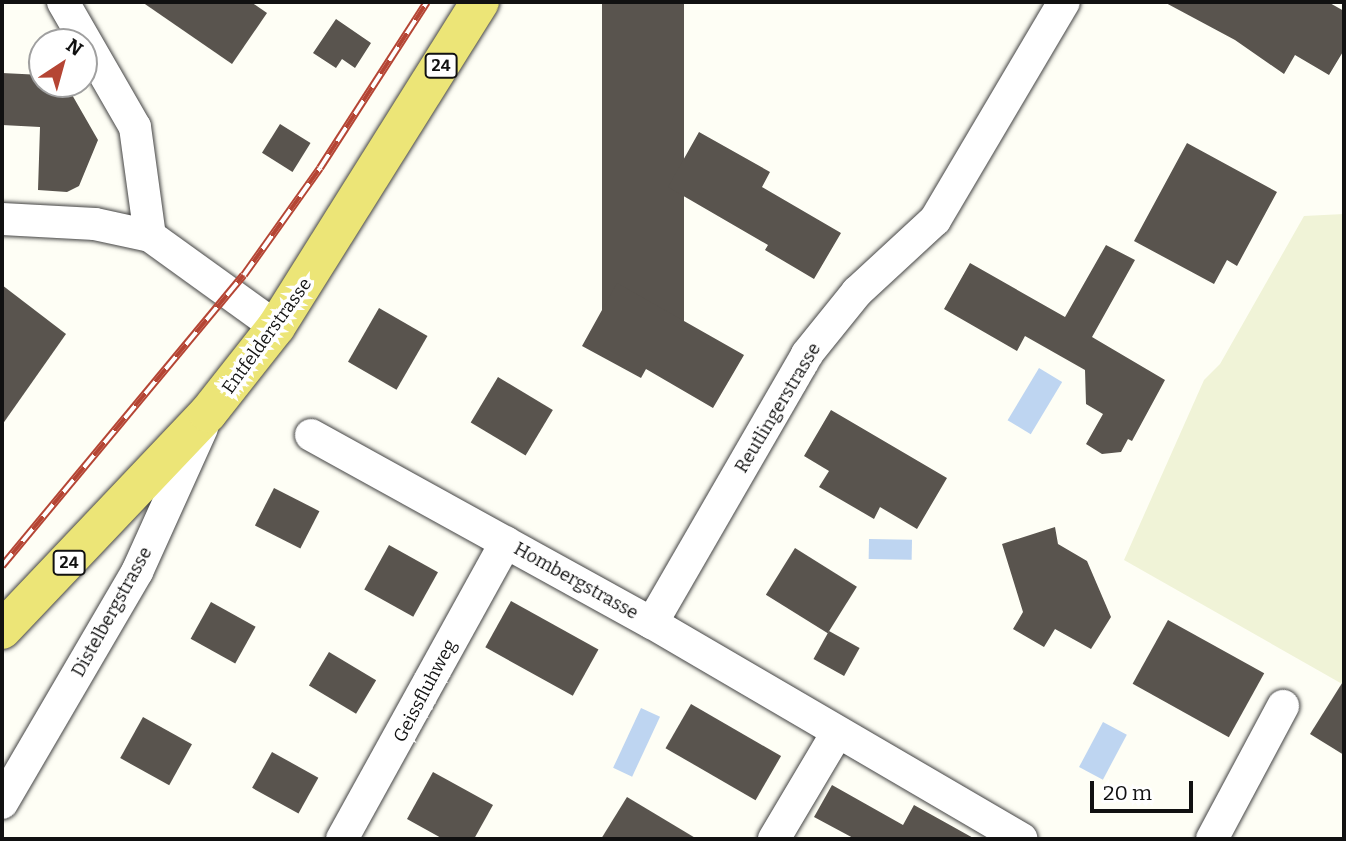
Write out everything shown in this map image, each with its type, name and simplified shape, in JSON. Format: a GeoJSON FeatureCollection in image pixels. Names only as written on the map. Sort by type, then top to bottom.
{"type":"FeatureCollection","features":[{"type":"Feature","properties":{"kind":"main road","name":"Entfelderstrasse"},"geometry":{"type":"LineString","coordinates":[[2,630],[208,413],[276,327],[480,2]]}},
{"type":"Feature","properties":{"kind":"street"},"geometry":{"type":"LineString","coordinates":[[63,2],[135,127],[150,236]]}},
{"type":"Feature","properties":{"kind":"street","name":"Reutlingerstrasse"},"geometry":{"type":"LineString","coordinates":[[652,623],[807,354],[857,292],[935,220],[1064,2]]}},
{"type":"Feature","properties":{"kind":"street"},"geometry":{"type":"LineString","coordinates":[[2,219],[95,224],[150,236],[276,327]]}},
{"type":"Feature","properties":{"kind":"street","name":"Distelbergstrasse"},"geometry":{"type":"LineString","coordinates":[[2,803],[137,572],[208,413]]}},
{"type":"Feature","properties":{"kind":"street","name":"Hombergstrasse"},"geometry":{"type":"LineString","coordinates":[[311,435],[652,623],[1021,839]]}},
{"type":"Feature","properties":{"kind":"street","name":"Geissfluhweg"},"geometry":{"type":"LineString","coordinates":[[342,839],[506,542]]}},
{"type":"Feature","properties":{"kind":"street"},"geometry":{"type":"LineString","coordinates":[[1212,839],[1283,706]]}},
{"type":"Feature","properties":{"kind":"street"},"geometry":{"type":"LineString","coordinates":[[774,839],[837,733]]}},
{"type":"Feature","properties":{"kind":"green space"},"geometry":{"type":"Polygon","coordinates":[[[1344,214],[1344,685],[1124,560],[1204,380],[1220,364],[1304,216],[1344,214]]]}},
{"type":"Feature","properties":{"kind":"water"},"geometry":{"type":"Polygon","coordinates":[[[1039,368],[1062,382],[1031,434],[1008,420],[1039,368]]]}},
{"type":"Feature","properties":{"kind":"water"},"geometry":{"type":"Polygon","coordinates":[[[869,539],[912,540],[912,560],[869,559],[869,539]]]}},
{"type":"Feature","properties":{"kind":"water"},"geometry":{"type":"Polygon","coordinates":[[[641,708],[660,717],[632,777],[613,768],[641,708]]]}},
{"type":"Feature","properties":{"kind":"water"},"geometry":{"type":"Polygon","coordinates":[[[1103,722],[1127,735],[1103,780],[1079,767],[1103,722]]]}},
{"type":"Feature","properties":{"kind":"building"},"geometry":{"type":"Polygon","coordinates":[[[142,2],[251,2],[267,13],[232,64],[142,2]]]}},
{"type":"Feature","properties":{"kind":"building"},"geometry":{"type":"Polygon","coordinates":[[[602,2],[684,2],[684,330],[602,330],[602,2]]]}},
{"type":"Feature","properties":{"kind":"building"},"geometry":{"type":"Polygon","coordinates":[[[1164,2],[1328,2],[1344,11],[1344,50],[1329,75],[1295,55],[1284,74],[1235,40],[1164,2]]]}},
{"type":"Feature","properties":{"kind":"building"},"geometry":{"type":"Polygon","coordinates":[[[336,19],[371,43],[355,68],[342,59],[336,68],[313,53],[336,19]]]}},
{"type":"Feature","properties":{"kind":"building"},"geometry":{"type":"Polygon","coordinates":[[[2,73],[28,74],[28,98],[74,98],[98,140],[79,186],[67,192],[38,190],[40,127],[2,125],[2,73]]]}},
{"type":"Feature","properties":{"kind":"building"},"geometry":{"type":"Polygon","coordinates":[[[280,124],[311,143],[293,172],[262,153],[280,124]]]}},
{"type":"Feature","properties":{"kind":"building"},"geometry":{"type":"Polygon","coordinates":[[[699,132],[770,172],[762,187],[841,233],[814,279],[765,250],[768,245],[668,187],[699,132]]]}},
{"type":"Feature","properties":{"kind":"building"},"geometry":{"type":"Polygon","coordinates":[[[1187,143],[1277,192],[1237,266],[1227,260],[1214,284],[1134,241],[1187,143]]]}},
{"type":"Feature","properties":{"kind":"building"},"geometry":{"type":"Polygon","coordinates":[[[1106,245],[1135,260],[1092,337],[1165,380],[1132,441],[1128,439],[1121,452],[1102,454],[1086,444],[1103,414],[1086,404],[1085,370],[1025,336],[1017,351],[944,309],[970,263],[1065,317],[1106,245]]]}},
{"type":"Feature","properties":{"kind":"building"},"geometry":{"type":"Polygon","coordinates":[[[617,283],[744,355],[713,408],[646,369],[641,378],[582,346],[617,283]]]}},
{"type":"Feature","properties":{"kind":"building"},"geometry":{"type":"Polygon","coordinates":[[[2,285],[66,334],[2,425],[2,285]]]}},
{"type":"Feature","properties":{"kind":"building"},"geometry":{"type":"Polygon","coordinates":[[[379,308],[427,336],[396,390],[348,362],[379,308]]]}},
{"type":"Feature","properties":{"kind":"building"},"geometry":{"type":"Polygon","coordinates":[[[498,377],[553,410],[526,455],[471,422],[498,377]]]}},
{"type":"Feature","properties":{"kind":"building"},"geometry":{"type":"Polygon","coordinates":[[[831,410],[947,478],[917,529],[880,507],[874,519],[819,487],[829,471],[804,456],[831,410]]]}},
{"type":"Feature","properties":{"kind":"building"},"geometry":{"type":"Polygon","coordinates":[[[274,488],[319,511],[300,549],[255,525],[274,488]]]}},
{"type":"Feature","properties":{"kind":"building"},"geometry":{"type":"Polygon","coordinates":[[[1055,527],[1058,544],[1087,561],[1111,617],[1091,649],[1055,629],[1044,647],[1013,629],[1023,612],[1002,544],[1055,527]]]}},
{"type":"Feature","properties":{"kind":"building"},"geometry":{"type":"Polygon","coordinates":[[[389,545],[438,572],[413,617],[364,590],[389,545]]]}},
{"type":"Feature","properties":{"kind":"building"},"geometry":{"type":"Polygon","coordinates":[[[795,548],[857,587],[828,633],[766,595],[795,548]]]}},
{"type":"Feature","properties":{"kind":"building"},"geometry":{"type":"Polygon","coordinates":[[[511,601],[598,649],[573,696],[485,647],[511,601]]]}},
{"type":"Feature","properties":{"kind":"building"},"geometry":{"type":"Polygon","coordinates":[[[211,602],[256,627],[235,663],[191,639],[211,602]]]}},
{"type":"Feature","properties":{"kind":"building"},"geometry":{"type":"Polygon","coordinates":[[[1168,620],[1264,673],[1229,737],[1133,684],[1168,620]]]}},
{"type":"Feature","properties":{"kind":"building"},"geometry":{"type":"Polygon","coordinates":[[[829,631],[860,648],[844,676],[813,659],[829,631]]]}},
{"type":"Feature","properties":{"kind":"building"},"geometry":{"type":"Polygon","coordinates":[[[329,652],[376,680],[356,714],[309,685],[329,652]]]}},
{"type":"Feature","properties":{"kind":"building"},"geometry":{"type":"Polygon","coordinates":[[[1344,680],[1344,755],[1310,734],[1344,680]]]}},
{"type":"Feature","properties":{"kind":"building"},"geometry":{"type":"Polygon","coordinates":[[[691,704],[781,756],[756,800],[666,748],[691,704]]]}},
{"type":"Feature","properties":{"kind":"building"},"geometry":{"type":"Polygon","coordinates":[[[143,717],[192,744],[169,785],[120,758],[143,717]]]}},
{"type":"Feature","properties":{"kind":"building"},"geometry":{"type":"Polygon","coordinates":[[[272,752],[318,778],[298,814],[252,788],[272,752]]]}},
{"type":"Feature","properties":{"kind":"building"},"geometry":{"type":"Polygon","coordinates":[[[433,772],[493,805],[474,839],[443,839],[407,819],[433,772]]]}},
{"type":"Feature","properties":{"kind":"building"},"geometry":{"type":"Polygon","coordinates":[[[832,785],[903,825],[914,805],[975,839],[855,839],[814,817],[832,785]]]}},
{"type":"Feature","properties":{"kind":"building"},"geometry":{"type":"Polygon","coordinates":[[[627,797],[697,839],[601,839],[627,797]]]}},
{"type":"Feature","properties":{"kind":"railway"},"geometry":{"type":"LineString","coordinates":[[2,566],[244,275],[320,168],[427,2]]}}]}
